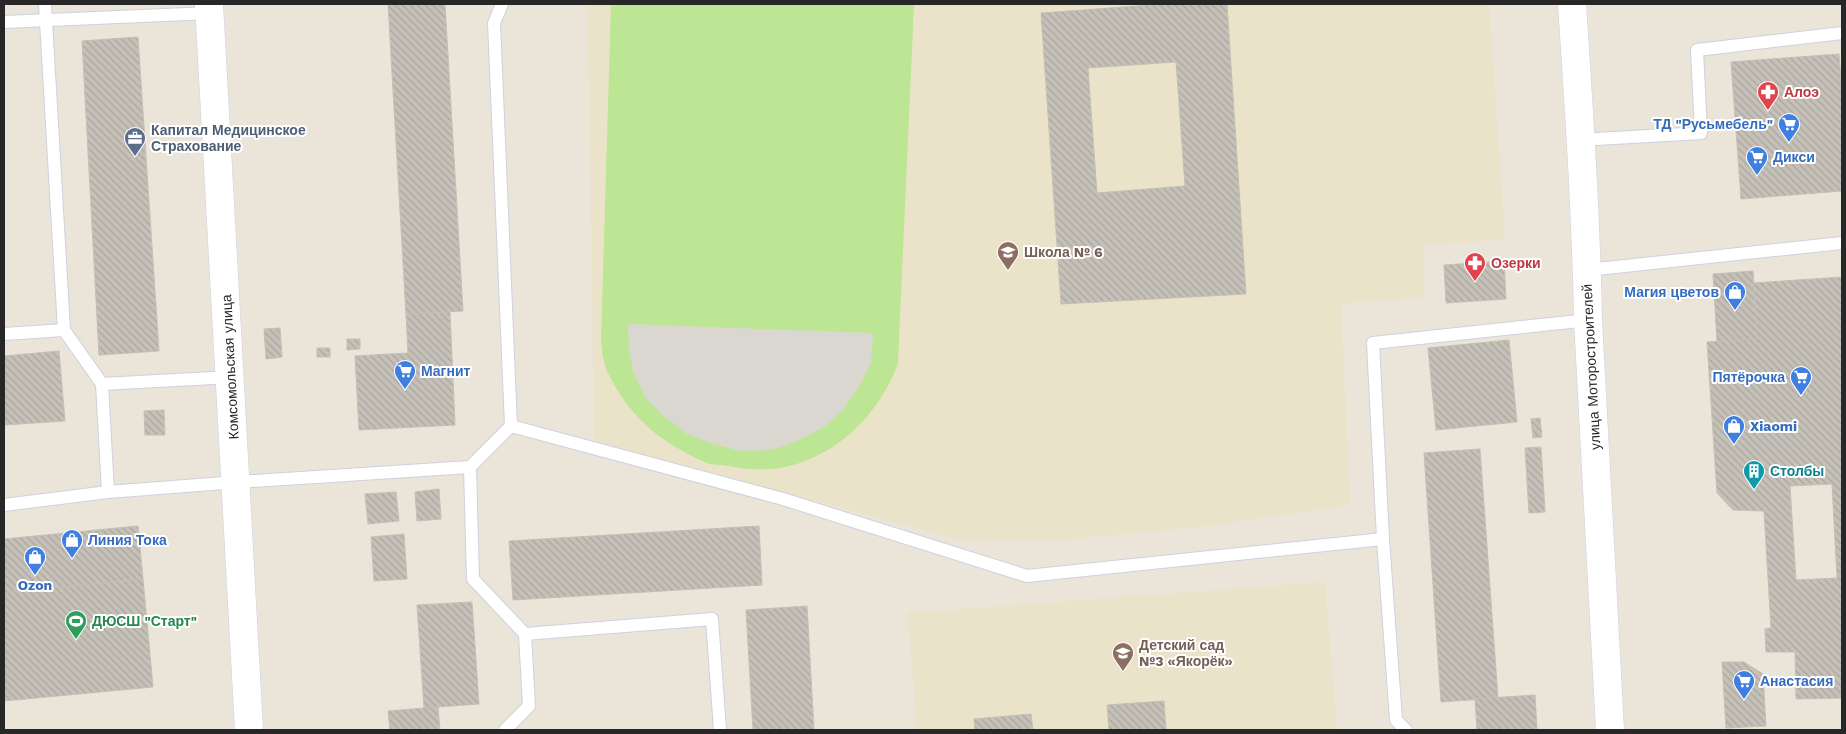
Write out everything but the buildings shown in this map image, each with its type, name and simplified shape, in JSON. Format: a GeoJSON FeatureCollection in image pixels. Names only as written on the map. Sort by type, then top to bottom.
{"type":"FeatureCollection","features":[{"type":"Feature","properties":{"kind":"street","name":"улица Моторостроителей"},"geometry":{"type":"LineString","coordinates":[[1572,4],[1579,108],[1579,140],[1610,730]]}},
{"type":"Feature","properties":{"kind":"street","name":"Комсомольская улица"},"geometry":{"type":"LineString","coordinates":[[210,8],[250,730]]}},
{"type":"Feature","properties":{"kind":"lane"},"geometry":{"type":"LineString","coordinates":[[45,4],[64,330],[102,384],[108,492]]}},
{"type":"Feature","properties":{"kind":"lane"},"geometry":{"type":"LineString","coordinates":[[4,505],[108,492],[470,467],[510,426],[494,23],[502,4]]}},
{"type":"Feature","properties":{"kind":"lane"},"geometry":{"type":"LineString","coordinates":[[4,22],[210,8]]}},
{"type":"Feature","properties":{"kind":"lane"},"geometry":{"type":"LineString","coordinates":[[1579,140],[1701,133],[1697,50],[1842,33]]}},
{"type":"Feature","properties":{"kind":"lane"},"geometry":{"type":"LineString","coordinates":[[1587,270],[1842,244]]}},
{"type":"Feature","properties":{"kind":"lane"},"geometry":{"type":"LineString","coordinates":[[1406,730],[1396,720],[1383,539],[1373,343],[1588,320]]}},
{"type":"Feature","properties":{"kind":"lane"},"geometry":{"type":"LineString","coordinates":[[4,334],[64,330]]}},
{"type":"Feature","properties":{"kind":"lane"},"geometry":{"type":"LineString","coordinates":[[102,384],[231,377]]}},
{"type":"Feature","properties":{"kind":"lane"},"geometry":{"type":"LineString","coordinates":[[510,426],[782,500],[1027,576],[1383,539]]}},
{"type":"Feature","properties":{"kind":"lane"},"geometry":{"type":"LineString","coordinates":[[470,467],[473,579],[526,634],[529,706],[505,730]]}},
{"type":"Feature","properties":{"kind":"lane"},"geometry":{"type":"LineString","coordinates":[[526,634],[712,620],[720,730]]}},
{"type":"Feature","properties":{"kind":"shaded area","name":"Школа № 6"},"geometry":{"type":"Polygon","coordinates":[[[588,4],[1489,4],[1505,240],[1424,244],[1425,297],[1341,304],[1350,505],[1201,527],[1061,540],[963,541],[594,441],[588,4]]]}},
{"type":"Feature","properties":{"kind":"shaded area"},"geometry":{"type":"Polygon","coordinates":[[[628,324],[873,333],[871,363],[859,387],[843,410],[824,427],[798,441],[771,450],[741,451],[710,443],[687,434],[664,417],[645,397],[633,372],[629,349],[628,324]]]}},
{"type":"Feature","properties":{"kind":"shaded area","name":"Детский сад №3 «Якорёк»"},"geometry":{"type":"Polygon","coordinates":[[[1325,582],[1337,730],[917,730],[908,613],[1325,582]]]}},
{"type":"Feature","properties":{"kind":"green space"},"geometry":{"type":"Polygon","coordinates":[[[611,4],[914,4],[898,363],[891,381],[869,414],[841,441],[825,452],[808,460],[782,468],[759,469],[710,464],[700,460],[671,444],[649,428],[630,408],[606,369],[601,340],[611,4]]]}},
{"type":"Feature","properties":{"kind":"place","name":"Алоэ"},"geometry":{"type":"Point","coordinates":[1768,111]}},
{"type":"Feature","properties":{"kind":"place","name":"ТД \"Русьмебель\""},"geometry":{"type":"Point","coordinates":[1789,143]}},
{"type":"Feature","properties":{"kind":"place","name":"Капитал Медицинское Страхование"},"geometry":{"type":"Point","coordinates":[135,157]}},
{"type":"Feature","properties":{"kind":"place","name":"Дикси"},"geometry":{"type":"Point","coordinates":[1757,176]}},
{"type":"Feature","properties":{"kind":"place","name":"Школа № 6"},"geometry":{"type":"Point","coordinates":[1008,271]}},
{"type":"Feature","properties":{"kind":"place","name":"Озерки"},"geometry":{"type":"Point","coordinates":[1475,282]}},
{"type":"Feature","properties":{"kind":"place","name":"Магия цветов"},"geometry":{"type":"Point","coordinates":[1735,311]}},
{"type":"Feature","properties":{"kind":"place","name":"Магнит"},"geometry":{"type":"Point","coordinates":[405,390]}},
{"type":"Feature","properties":{"kind":"place","name":"Пятёрочка"},"geometry":{"type":"Point","coordinates":[1801,396]}},
{"type":"Feature","properties":{"kind":"place","name":"Xiaomi"},"geometry":{"type":"Point","coordinates":[1734,445]}},
{"type":"Feature","properties":{"kind":"place","name":"Столбы"},"geometry":{"type":"Point","coordinates":[1754,490]}},
{"type":"Feature","properties":{"kind":"place","name":"Линия Тока"},"geometry":{"type":"Point","coordinates":[72,559]}},
{"type":"Feature","properties":{"kind":"place","name":"Ozon"},"geometry":{"type":"Point","coordinates":[35,576]}},
{"type":"Feature","properties":{"kind":"place","name":"ДЮСШ \"Старт\""},"geometry":{"type":"Point","coordinates":[76,640]}},
{"type":"Feature","properties":{"kind":"place","name":"Детский сад №3 «Якорёк»"},"geometry":{"type":"Point","coordinates":[1123,672]}},
{"type":"Feature","properties":{"kind":"place","name":"Анастасия"},"geometry":{"type":"Point","coordinates":[1744,700]}}]}
